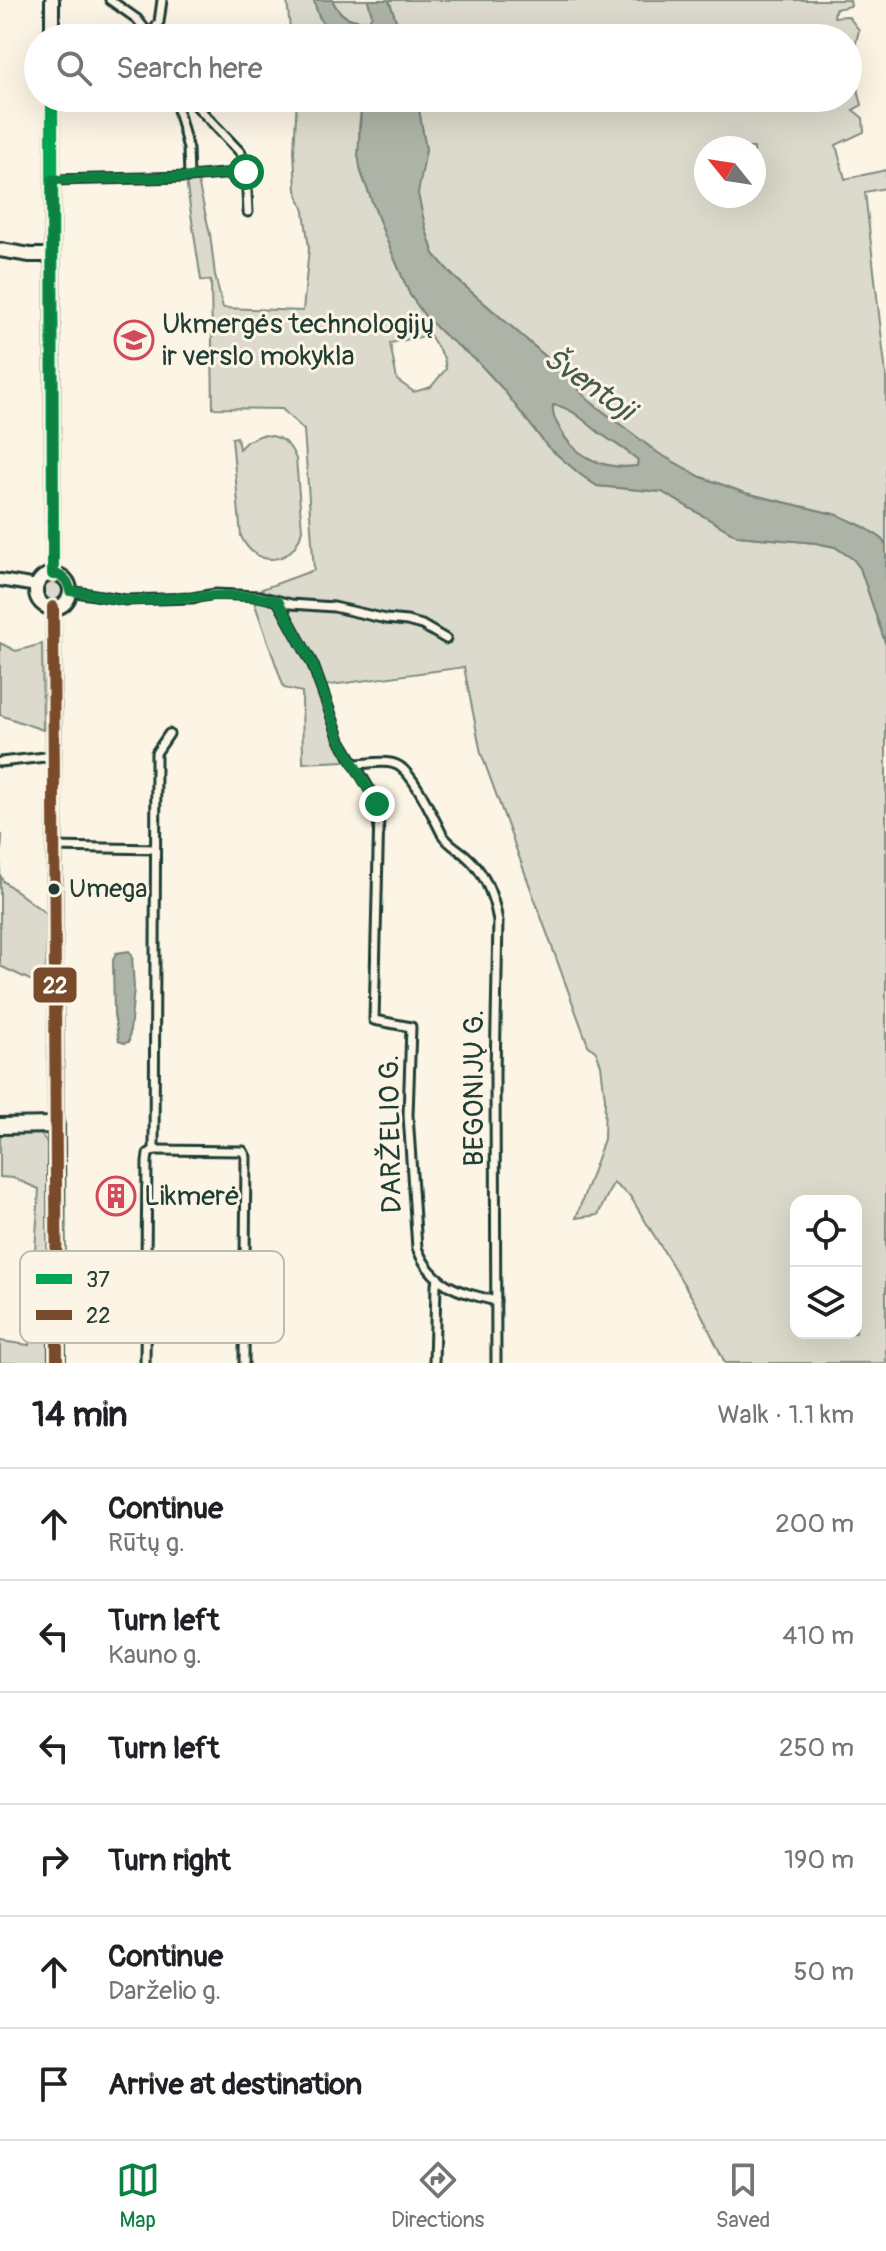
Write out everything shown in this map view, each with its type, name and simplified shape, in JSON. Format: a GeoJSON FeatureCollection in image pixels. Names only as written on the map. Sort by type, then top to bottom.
{"type":"FeatureCollection","features":[{"type":"Feature","properties":{"kind":"highway"},"geometry":{"type":"LineString","coordinates":[[0,1126],[56,1125],[57,1251]]}},
{"type":"Feature","properties":{"kind":"highway"},"geometry":{"type":"LineString","coordinates":[[57,1343],[57,1363]]}},
{"type":"Feature","properties":{"kind":"main road"},"geometry":{"type":"LineString","coordinates":[[52,0],[52,24]]}},
{"type":"Feature","properties":{"kind":"main road"},"geometry":{"type":"LineString","coordinates":[[52,112],[53,574]]}},
{"type":"Feature","properties":{"kind":"main road"},"geometry":{"type":"LineString","coordinates":[[0,250],[52,255]]}},
{"type":"Feature","properties":{"kind":"main road"},"geometry":{"type":"LineString","coordinates":[[53,574],[64,578],[70,591],[66,601],[53,607],[40,601],[37,586],[43,577],[53,574]]}},
{"type":"Feature","properties":{"kind":"main road"},"geometry":{"type":"LineString","coordinates":[[53,607],[56,1125]]}},
{"type":"Feature","properties":{"kind":"street"},"geometry":{"type":"LineString","coordinates":[[110,0],[141,24]]}},
{"type":"Feature","properties":{"kind":"street"},"geometry":{"type":"LineString","coordinates":[[158,24],[162,0]]}},
{"type":"Feature","properties":{"kind":"street"},"geometry":{"type":"LineString","coordinates":[[178,112],[189,158],[189,177]]}},
{"type":"Feature","properties":{"kind":"street"},"geometry":{"type":"LineString","coordinates":[[202,112],[241,153],[246,172],[248,212]]}},
{"type":"Feature","properties":{"kind":"street"},"geometry":{"type":"LineString","coordinates":[[52,180],[189,177],[246,172]]}},
{"type":"Feature","properties":{"kind":"street"},"geometry":{"type":"LineString","coordinates":[[0,580],[37,586]]}},
{"type":"Feature","properties":{"kind":"street"},"geometry":{"type":"LineString","coordinates":[[70,591],[126,600],[192,598],[215,594],[259,596],[291,604],[334,607],[407,621],[422,625],[446,639]]}},
{"type":"Feature","properties":{"kind":"street"},"geometry":{"type":"LineString","coordinates":[[278,601],[313,665],[340,740],[355,764]]}},
{"type":"Feature","properties":{"kind":"street"},"geometry":{"type":"LineString","coordinates":[[154,1150],[156,753],[169,734]]}},
{"type":"Feature","properties":{"kind":"street"},"geometry":{"type":"LineString","coordinates":[[0,762],[54,756]]}},
{"type":"Feature","properties":{"kind":"street","name":"BEGONIJŲ G."},"geometry":{"type":"LineString","coordinates":[[355,764],[391,763],[402,768],[418,789],[442,833],[474,865],[490,889],[498,921],[496,1363]]}},
{"type":"Feature","properties":{"kind":"street","name":"DARŽELIO G."},"geometry":{"type":"LineString","coordinates":[[355,764],[374,797],[379,820],[374,1020],[411,1027],[408,1115],[417,1248],[426,1267],[438,1280]]}},
{"type":"Feature","properties":{"kind":"street"},"geometry":{"type":"LineString","coordinates":[[54,847],[155,849]]}},
{"type":"Feature","properties":{"kind":"street"},"geometry":{"type":"LineString","coordinates":[[146,1251],[147,1162],[148,1154],[154,1150],[243,1151],[246,1157],[245,1251]]}},
{"type":"Feature","properties":{"kind":"street"},"geometry":{"type":"LineString","coordinates":[[434,1363],[438,1280],[472,1295],[496,1301]]}},
{"type":"Feature","properties":{"kind":"street"},"geometry":{"type":"LineString","coordinates":[[145,1343],[145,1363]]}},
{"type":"Feature","properties":{"kind":"street"},"geometry":{"type":"LineString","coordinates":[[244,1343],[244,1363]]}},
{"type":"Feature","properties":{"kind":"shaded area"},"geometry":{"type":"Polygon","coordinates":[[[287,0],[314,0],[324,24],[290,24],[287,0]]]}},
{"type":"Feature","properties":{"kind":"shaded area"},"geometry":{"type":"Polygon","coordinates":[[[314,0],[332,0],[347,17],[369,21],[372,15],[368,0],[389,0],[397,24],[324,24],[314,0]]]}},
{"type":"Feature","properties":{"kind":"shaded area"},"geometry":{"type":"Polygon","coordinates":[[[332,0],[368,0],[372,15],[370,21],[347,17],[332,0]]]}},
{"type":"Feature","properties":{"kind":"shaded area"},"geometry":{"type":"Polygon","coordinates":[[[389,0],[850,0],[851,6],[835,9],[834,17],[848,16],[854,24],[397,24],[389,0]]]}},
{"type":"Feature","properties":{"kind":"shaded area"},"geometry":{"type":"Polygon","coordinates":[[[296,112],[361,112],[361,172],[410,295],[442,333],[477,361],[502,388],[547,446],[597,486],[662,492],[738,536],[835,547],[860,568],[886,645],[886,1363],[725,1363],[699,1309],[630,1196],[613,1183],[598,1215],[576,1218],[604,1139],[605,1099],[601,1065],[596,1052],[588,1045],[481,753],[464,667],[316,687],[345,761],[303,763],[302,692],[284,688],[251,593],[314,570],[304,430],[282,409],[213,408],[211,281],[201,280],[185,174],[196,173],[223,308],[303,311],[309,248],[304,211],[296,190],[296,112]],[[430,335],[390,343],[397,380],[414,392],[431,387],[446,369],[444,358],[430,335]]]}},
{"type":"Feature","properties":{"kind":"shaded area"},"geometry":{"type":"Polygon","coordinates":[[[361,112],[419,112],[426,150],[418,194],[434,254],[453,276],[567,375],[588,400],[658,453],[701,477],[745,493],[838,515],[881,538],[886,546],[886,645],[860,568],[835,547],[738,536],[662,492],[597,486],[547,446],[502,388],[477,361],[425,316],[410,295],[361,172],[358,155],[361,112]],[[553,405],[555,420],[566,439],[582,454],[603,464],[637,466],[638,460],[573,412],[553,405]]]}},
{"type":"Feature","properties":{"kind":"shaded area"},"geometry":{"type":"Polygon","coordinates":[[[419,112],[856,112],[863,118],[864,132],[836,145],[845,179],[886,170],[886,188],[865,192],[886,375],[886,546],[881,538],[864,527],[838,515],[745,493],[701,477],[658,453],[588,400],[567,375],[453,276],[434,254],[417,194],[426,150],[419,112]]]}},
{"type":"Feature","properties":{"kind":"shaded area"},"geometry":{"type":"Polygon","coordinates":[[[553,405],[579,416],[638,460],[637,466],[603,464],[583,455],[560,429],[553,405]]]}},
{"type":"Feature","properties":{"kind":"shaded area"},"geometry":{"type":"Polygon","coordinates":[[[262,435],[284,441],[296,459],[302,530],[291,551],[274,559],[255,554],[241,536],[232,438],[237,437],[239,449],[247,441],[262,435]]]}},
{"type":"Feature","properties":{"kind":"shaded area"},"geometry":{"type":"Polygon","coordinates":[[[53,578],[64,585],[65,590],[58,601],[53,602],[42,595],[41,590],[48,579],[53,578]]]}},
{"type":"Feature","properties":{"kind":"shaded area"},"geometry":{"type":"Polygon","coordinates":[[[0,643],[16,651],[42,644],[43,730],[0,715],[0,643]]]}},
{"type":"Feature","properties":{"kind":"shaded area"},"geometry":{"type":"Polygon","coordinates":[[[0,834],[2,835],[0,875],[0,834]]]}},
{"type":"Feature","properties":{"kind":"shaded area"},"geometry":{"type":"Polygon","coordinates":[[[0,875],[3,881],[48,915],[45,987],[0,966],[0,875]]]}},
{"type":"Feature","properties":{"kind":"shaded area"},"geometry":{"type":"Polygon","coordinates":[[[129,951],[132,955],[134,988],[129,1042],[124,1043],[119,1041],[114,1015],[113,960],[116,953],[129,951]]]}},
{"type":"Feature","properties":{"kind":"shaded area"},"geometry":{"type":"Polygon","coordinates":[[[0,1132],[39,1132],[49,1145],[50,1251],[35,1251],[39,1189],[13,1178],[0,1177],[0,1132]]]}},
{"type":"Feature","properties":{"kind":"shaded area"},"geometry":{"type":"Polygon","coordinates":[[[0,1341],[29,1345],[51,1343],[51,1363],[0,1363],[0,1341]]]}},
{"type":"Feature","properties":{"kind":"transit line","name":"37"},"geometry":{"type":"LineString","coordinates":[[52,112],[53,574]]}},
{"type":"Feature","properties":{"kind":"transit line","name":"22"},"geometry":{"type":"LineString","coordinates":[[53,607],[56,1251]]}},
{"type":"Feature","properties":{"kind":"transit line","name":"22"},"geometry":{"type":"LineString","coordinates":[[57,1343],[57,1363]]}},
{"type":"Feature","properties":{"kind":"place","name":"Ukmergės technologijų ir verslo mokykla"},"geometry":{"type":"Point","coordinates":[134,340]}},
{"type":"Feature","properties":{"kind":"place","name":"Umega"},"geometry":{"type":"Point","coordinates":[54,889]}},
{"type":"Feature","properties":{"kind":"place","name":"Likmerė"},"geometry":{"type":"Point","coordinates":[116,1196]}},
{"type":"Feature","properties":{"kind":"route"},"geometry":{"type":"LineString","coordinates":[[246,172],[189,177],[52,180],[53,574],[64,578],[70,591],[109,598],[192,598],[215,594],[259,596],[278,601],[313,665],[340,740],[377,804]]}},
{"type":"Feature","properties":{"kind":"water label","name":"Šventoji"},"geometry":{"type":"Point","coordinates":[589,384]}}]}
